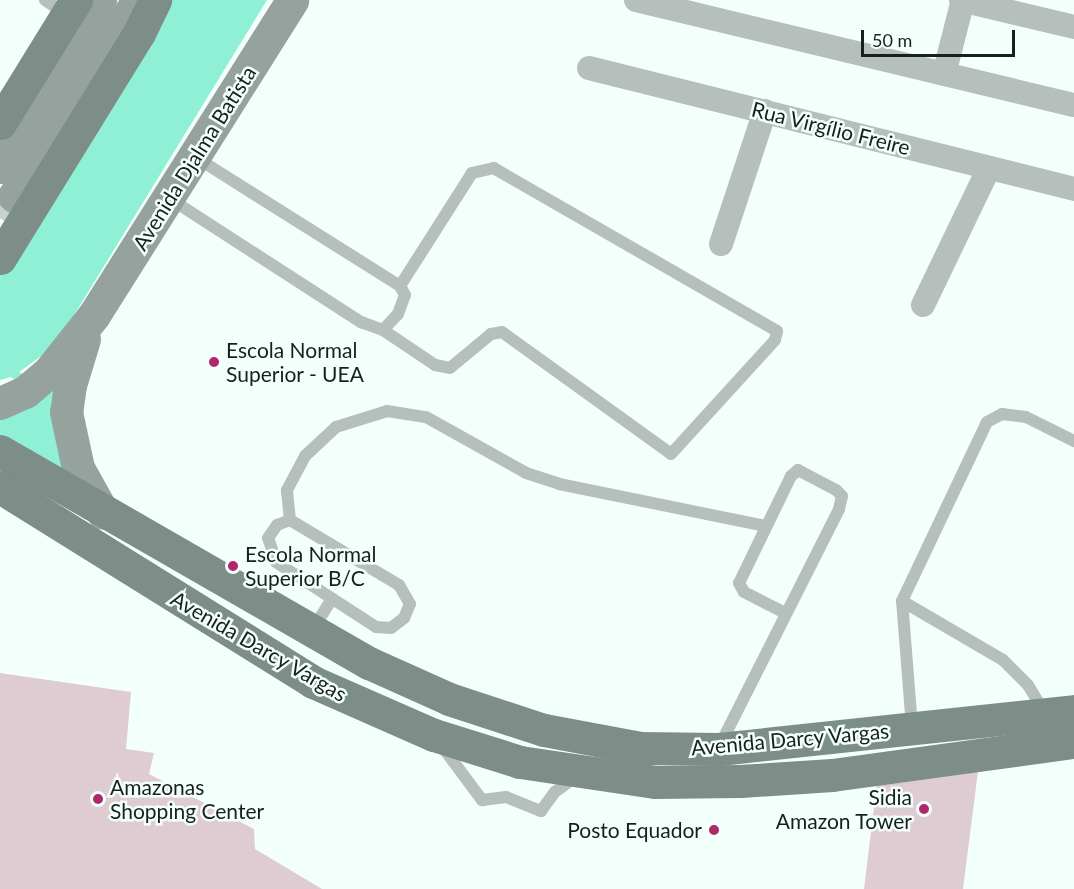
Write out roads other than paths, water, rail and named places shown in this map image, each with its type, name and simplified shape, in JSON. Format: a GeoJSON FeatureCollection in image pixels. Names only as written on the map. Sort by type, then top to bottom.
{"type":"FeatureCollection","features":[{"type":"Feature","properties":{"kind":"main road"},"geometry":{"type":"LineString","coordinates":[[0,167],[100,0]]}},
{"type":"Feature","properties":{"kind":"main road"},"geometry":{"type":"LineString","coordinates":[[14,196],[138,0]]}},
{"type":"Feature","properties":{"kind":"main road"},"geometry":{"type":"LineString","coordinates":[[0,258],[139,33],[155,0]]}},
{"type":"Feature","properties":{"kind":"main road","name":"Avenida Djalma Batista"},"geometry":{"type":"LineString","coordinates":[[0,403],[25,392],[48,373],[94,315],[292,0]]}},
{"type":"Feature","properties":{"kind":"main road"},"geometry":{"type":"LineString","coordinates":[[0,123],[63,5]]}},
{"type":"Feature","properties":{"kind":"main road","name":"Avenida Djalma Batista"},"geometry":{"type":"LineString","coordinates":[[94,315],[76,359],[66,412],[78,468],[103,513]]}},
{"type":"Feature","properties":{"kind":"main road","name":"Avenida Darcy Vargas"},"geometry":{"type":"LineString","coordinates":[[0,451],[103,513],[369,663],[449,699],[544,730],[640,748],[719,749],[1060,712]]}},
{"type":"Feature","properties":{"kind":"main road","name":"Avenida Darcy Vargas"},"geometry":{"type":"LineString","coordinates":[[0,487],[313,682],[434,735],[520,762],[579,773],[655,782],[740,781],[832,775],[1074,742]]}},
{"type":"Feature","properties":{"kind":"street"},"geometry":{"type":"LineString","coordinates":[[636,0],[1074,105]]}},
{"type":"Feature","properties":{"kind":"street"},"geometry":{"type":"LineString","coordinates":[[944,74],[962,0],[1074,27]]}},
{"type":"Feature","properties":{"kind":"street","name":"Rua Virgílio Freire"},"geometry":{"type":"LineString","coordinates":[[589,68],[1074,189]]}},
{"type":"Feature","properties":{"kind":"street"},"geometry":{"type":"LineString","coordinates":[[722,244],[765,111]]}},
{"type":"Feature","properties":{"kind":"street"},"geometry":{"type":"LineString","coordinates":[[923,305],[989,168]]}},
{"type":"Feature","properties":{"kind":"lane"},"geometry":{"type":"LineString","coordinates":[[195,157],[400,286],[405,295],[398,314],[383,330]]}},
{"type":"Feature","properties":{"kind":"lane"},"geometry":{"type":"LineString","coordinates":[[169,198],[361,322],[383,330],[435,365],[450,368],[491,334],[502,332],[671,454],[775,340],[777,331],[494,168],[472,173],[400,286]]}},
{"type":"Feature","properties":{"kind":"lane"},"geometry":{"type":"LineString","coordinates":[[290,520],[287,490],[305,456],[336,426],[387,411],[426,417],[526,473],[559,484],[765,526]]}},
{"type":"Feature","properties":{"kind":"lane"},"geometry":{"type":"LineString","coordinates":[[912,728],[902,601],[987,422],[1002,414],[1026,417],[1074,441]]}},
{"type":"Feature","properties":{"kind":"lane"},"geometry":{"type":"LineString","coordinates":[[719,749],[839,509],[842,496],[798,470],[791,476],[765,526],[739,584],[744,592],[785,613]]}},
{"type":"Feature","properties":{"kind":"lane"},"geometry":{"type":"LineString","coordinates":[[290,520],[399,585],[410,604],[398,624],[383,629],[332,598],[271,555],[267,538],[271,531],[290,520]]}},
{"type":"Feature","properties":{"kind":"lane"},"geometry":{"type":"LineString","coordinates":[[312,630],[332,598]]}},
{"type":"Feature","properties":{"kind":"lane"},"geometry":{"type":"LineString","coordinates":[[902,601],[1003,660],[1060,712]]}},
{"type":"Feature","properties":{"kind":"lane"},"geometry":{"type":"LineString","coordinates":[[434,735],[482,800],[506,797],[541,811],[555,792],[579,773]]}},
{"type":"Feature","properties":{"kind":"tunnel"},"geometry":{"type":"LineString","coordinates":[[0,218],[14,196]]}},
{"type":"Feature","properties":{"kind":"place","name":"Escola Normal Superior - UEA"},"geometry":{"type":"Point","coordinates":[214,362]}},
{"type":"Feature","properties":{"kind":"place","name":"Escola Normal Superior B/C"},"geometry":{"type":"Point","coordinates":[233,566]}},
{"type":"Feature","properties":{"kind":"place","name":"Amazonas Shopping Center"},"geometry":{"type":"Point","coordinates":[98,799]}},
{"type":"Feature","properties":{"kind":"place","name":"Sidia Amazon Tower"},"geometry":{"type":"Point","coordinates":[924,809]}},
{"type":"Feature","properties":{"kind":"place","name":"Posto Equador"},"geometry":{"type":"Point","coordinates":[714,830]}}]}
